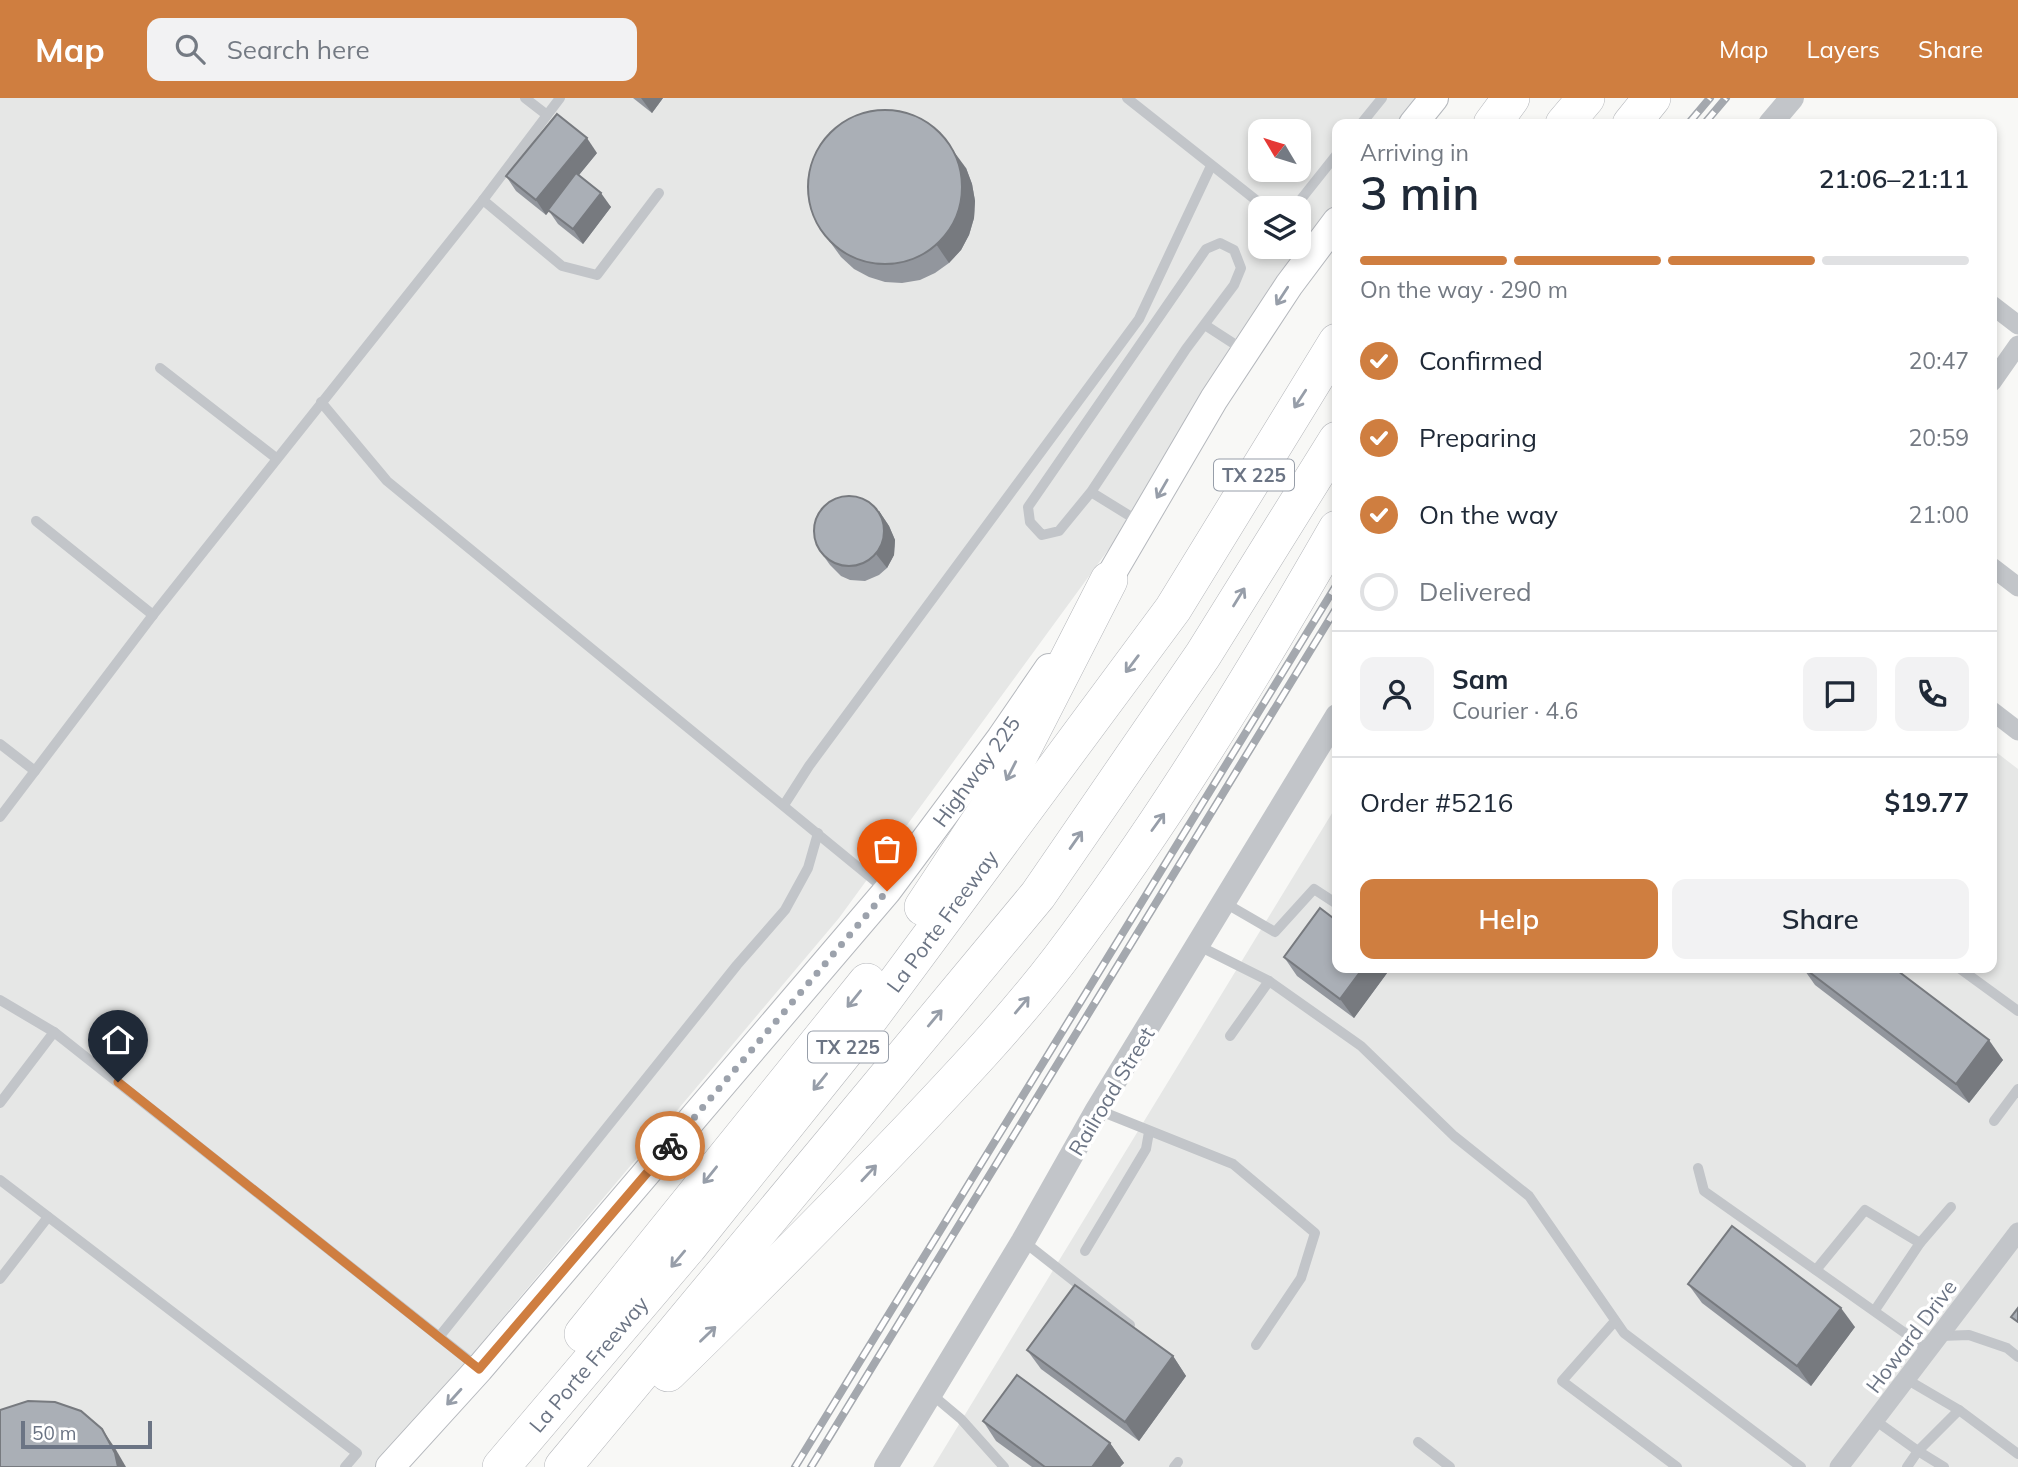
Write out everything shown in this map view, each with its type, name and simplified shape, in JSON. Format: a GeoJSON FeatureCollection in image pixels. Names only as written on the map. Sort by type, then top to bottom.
{"type":"FeatureCollection","features":[{"type":"Feature","properties":{"kind":"highway"},"geometry":{"type":"LineString","coordinates":[[1496,119],[1511,98]]}},
{"type":"Feature","properties":{"kind":"highway"},"geometry":{"type":"LineString","coordinates":[[1568,119],[1586,98]]}},
{"type":"Feature","properties":{"kind":"highway"},"geometry":{"type":"LineString","coordinates":[[1635,119],[1652,98]]}},
{"type":"Feature","properties":{"kind":"highway","name":"La Porte Freeway"},"geometry":{"type":"LineString","coordinates":[[501,1467],[688,1247],[849,1045],[1173,609],[1332,350]]}},
{"type":"Feature","properties":{"kind":"highway","name":"TX 225"},"geometry":{"type":"LineString","coordinates":[[563,1467],[1038,895],[1203,655],[1332,448]]}},
{"type":"Feature","properties":{"kind":"highway"},"geometry":{"type":"LineString","coordinates":[[572,1467],[810,1235],[986,1048],[1059,960],[1169,807],[1286,619],[1332,538]]}},
{"type":"Feature","properties":{"kind":"highway"},"geometry":{"type":"LineString","coordinates":[[480,1467],[635,1267],[903,938],[1005,783],[1109,580]]}},
{"type":"Feature","properties":{"kind":"main road"},"geometry":{"type":"LineString","coordinates":[[1417,119],[1434,98]]}},
{"type":"Feature","properties":{"kind":"main road","name":"Highway 225"},"geometry":{"type":"LineString","coordinates":[[1311,241],[1332,225]]}},
{"type":"Feature","properties":{"kind":"main road","name":"Highway 225"},"geometry":{"type":"LineString","coordinates":[[390,1467],[479,1369],[887,891],[1001,737],[1109,580],[1214,399],[1289,285],[1300,259]]}},
{"type":"Feature","properties":{"kind":"street"},"geometry":{"type":"LineString","coordinates":[[1774,119],[1792,98]]}},
{"type":"Feature","properties":{"kind":"street"},"geometry":{"type":"LineString","coordinates":[[1997,309],[2018,325]]}},
{"type":"Feature","properties":{"kind":"street"},"geometry":{"type":"LineString","coordinates":[[1997,375],[2018,345]]}},
{"type":"Feature","properties":{"kind":"street"},"geometry":{"type":"LineString","coordinates":[[1997,571],[2018,587]]}},
{"type":"Feature","properties":{"kind":"street"},"geometry":{"type":"LineString","coordinates":[[1997,715],[2018,731]]}},
{"type":"Feature","properties":{"kind":"street","name":"Railroad Street"},"geometry":{"type":"LineString","coordinates":[[888,1466],[1023,1241],[1097,1110],[1332,724]]}},
{"type":"Feature","properties":{"kind":"street","name":"Howard Drive"},"geometry":{"type":"LineString","coordinates":[[1839,1467],[2018,1232]]}},
{"type":"Feature","properties":{"kind":"lane"},"geometry":{"type":"LineString","coordinates":[[525,98],[547,115]]}},
{"type":"Feature","properties":{"kind":"lane"},"geometry":{"type":"LineString","coordinates":[[0,817],[153,615],[483,200],[560,98]]}},
{"type":"Feature","properties":{"kind":"lane"},"geometry":{"type":"LineString","coordinates":[[1127,98],[1250,196]]}},
{"type":"Feature","properties":{"kind":"lane"},"geometry":{"type":"LineString","coordinates":[[1365,119],[1382,98]]}},
{"type":"Feature","properties":{"kind":"lane"},"geometry":{"type":"LineString","coordinates":[[1304,196],[1332,160]]}},
{"type":"Feature","properties":{"kind":"lane"},"geometry":{"type":"LineString","coordinates":[[784,805],[808,766],[1139,318],[1211,166]]}},
{"type":"Feature","properties":{"kind":"lane"},"geometry":{"type":"LineString","coordinates":[[483,200],[562,266],[597,275],[659,193]]}},
{"type":"Feature","properties":{"kind":"lane"},"geometry":{"type":"LineString","coordinates":[[1220,243],[1234,250],[1241,268],[1234,285],[1091,492],[1059,531],[1042,534],[1030,522],[1028,507],[1206,249],[1220,243]]}},
{"type":"Feature","properties":{"kind":"lane"},"geometry":{"type":"LineString","coordinates":[[1205,325],[1245,351]]}},
{"type":"Feature","properties":{"kind":"lane"},"geometry":{"type":"LineString","coordinates":[[160,368],[276,458]]}},
{"type":"Feature","properties":{"kind":"lane"},"geometry":{"type":"LineString","coordinates":[[321,402],[387,481],[887,891]]}},
{"type":"Feature","properties":{"kind":"lane"},"geometry":{"type":"LineString","coordinates":[[1091,492],[1142,524]]}},
{"type":"Feature","properties":{"kind":"lane"},"geometry":{"type":"LineString","coordinates":[[36,521],[153,615]]}},
{"type":"Feature","properties":{"kind":"lane"},"geometry":{"type":"LineString","coordinates":[[0,744],[36,771]]}},
{"type":"Feature","properties":{"kind":"lane"},"geometry":{"type":"LineString","coordinates":[[439,1337],[737,965],[785,910],[808,868],[818,833]]}},
{"type":"Feature","properties":{"kind":"lane"},"geometry":{"type":"LineString","coordinates":[[1225,903],[1275,932],[1314,889],[1332,901]]}},
{"type":"Feature","properties":{"kind":"lane"},"geometry":{"type":"LineString","coordinates":[[1199,946],[1269,981],[1361,1046],[1454,1136],[1529,1196],[1624,1333],[1801,1467]]}},
{"type":"Feature","properties":{"kind":"lane"},"geometry":{"type":"LineString","coordinates":[[1966,973],[2018,1012]]}},
{"type":"Feature","properties":{"kind":"lane"},"geometry":{"type":"LineString","coordinates":[[1230,1036],[1269,981]]}},
{"type":"Feature","properties":{"kind":"lane"},"geometry":{"type":"LineString","coordinates":[[0,1000],[54,1032],[479,1369]]}},
{"type":"Feature","properties":{"kind":"lane"},"geometry":{"type":"LineString","coordinates":[[0,1103],[54,1032]]}},
{"type":"Feature","properties":{"kind":"lane"},"geometry":{"type":"LineString","coordinates":[[1994,1121],[2018,1089]]}},
{"type":"Feature","properties":{"kind":"lane"},"geometry":{"type":"LineString","coordinates":[[1097,1110],[1233,1164],[1315,1233],[1301,1278],[1256,1345]]}},
{"type":"Feature","properties":{"kind":"lane"},"geometry":{"type":"LineString","coordinates":[[1085,1251],[1146,1149],[1149,1132]]}},
{"type":"Feature","properties":{"kind":"lane"},"geometry":{"type":"LineString","coordinates":[[1698,1168],[1704,1191],[1875,1310],[1934,1343],[1969,1335],[2007,1348],[2018,1357]]}},
{"type":"Feature","properties":{"kind":"lane"},"geometry":{"type":"LineString","coordinates":[[0,1180],[357,1453],[345,1467]]}},
{"type":"Feature","properties":{"kind":"lane"},"geometry":{"type":"LineString","coordinates":[[1875,1310],[1920,1243],[1951,1207]]}},
{"type":"Feature","properties":{"kind":"lane"},"geometry":{"type":"LineString","coordinates":[[1816,1270],[1864,1210],[1920,1243]]}},
{"type":"Feature","properties":{"kind":"lane"},"geometry":{"type":"LineString","coordinates":[[0,1279],[48,1217]]}},
{"type":"Feature","properties":{"kind":"lane"},"geometry":{"type":"LineString","coordinates":[[1023,1241],[1139,1332]]}},
{"type":"Feature","properties":{"kind":"lane"},"geometry":{"type":"LineString","coordinates":[[1615,1321],[1562,1381],[1677,1467]]}},
{"type":"Feature","properties":{"kind":"lane"},"geometry":{"type":"LineString","coordinates":[[1906,1379],[1959,1410],[2018,1454]]}},
{"type":"Feature","properties":{"kind":"lane"},"geometry":{"type":"LineString","coordinates":[[930,1393],[961,1419],[1004,1467]]}},
{"type":"Feature","properties":{"kind":"lane"},"geometry":{"type":"LineString","coordinates":[[1907,1467],[1918,1451],[1959,1410]]}},
{"type":"Feature","properties":{"kind":"lane"},"geometry":{"type":"LineString","coordinates":[[1876,1421],[1944,1467]]}},
{"type":"Feature","properties":{"kind":"lane"},"geometry":{"type":"LineString","coordinates":[[1418,1442],[1451,1467]]}},
{"type":"Feature","properties":{"kind":"shaded area"},"geometry":{"type":"Polygon","coordinates":[[[0,98],[1438,98],[1423,119],[1332,119],[1332,244],[839,918],[377,1467],[0,1467],[0,98]]]}},
{"type":"Feature","properties":{"kind":"shaded area"},"geometry":{"type":"Polygon","coordinates":[[[1997,753],[2018,769],[2018,1467],[933,1467],[1332,813],[1332,973],[1997,973],[1997,753]]]}},
{"type":"Feature","properties":{"kind":"building"},"geometry":{"type":"Polygon","coordinates":[[[885,110],[914,116],[939,133],[956,158],[962,187],[956,216],[939,241],[914,258],[885,264],[856,258],[831,241],[814,216],[808,187],[814,158],[831,133],[856,116],[885,110]]]}},
{"type":"Feature","properties":{"kind":"building"},"geometry":{"type":"Polygon","coordinates":[[[557,114],[587,138],[536,200],[506,176],[557,114]]]}},
{"type":"Feature","properties":{"kind":"building"},"geometry":{"type":"Polygon","coordinates":[[[576,173],[601,193],[573,229],[548,210],[576,173]]]}},
{"type":"Feature","properties":{"kind":"building"},"geometry":{"type":"Polygon","coordinates":[[[849,496],[874,506],[884,531],[874,556],[849,566],[824,556],[814,531],[824,506],[849,496]]]}},
{"type":"Feature","properties":{"kind":"building"},"geometry":{"type":"Polygon","coordinates":[[[1320,908],[1332,917],[1332,973],[1359,973],[1340,999],[1284,957],[1320,908]]]}},
{"type":"Feature","properties":{"kind":"building"},"geometry":{"type":"Polygon","coordinates":[[[1811,973],[1901,973],[1989,1040],[1956,1084],[1811,973]]]}},
{"type":"Feature","properties":{"kind":"building"},"geometry":{"type":"Polygon","coordinates":[[[1732,1226],[1841,1308],[1797,1366],[1688,1284],[1732,1226]]]}},
{"type":"Feature","properties":{"kind":"building"},"geometry":{"type":"Polygon","coordinates":[[[1075,1285],[1173,1356],[1125,1422],[1027,1350],[1075,1285]]]}},
{"type":"Feature","properties":{"kind":"building"},"geometry":{"type":"Polygon","coordinates":[[[2018,1308],[2018,1322],[2011,1317],[2018,1308]]]}},
{"type":"Feature","properties":{"kind":"building"},"geometry":{"type":"Polygon","coordinates":[[[1017,1375],[1110,1443],[1092,1467],[1045,1467],[983,1421],[1017,1375]]]}},
{"type":"Feature","properties":{"kind":"building"},"geometry":{"type":"Polygon","coordinates":[[[28,1401],[55,1402],[81,1411],[102,1429],[115,1453],[118,1467],[0,1467],[0,1410],[28,1401]]]}},
{"type":"Feature","properties":{"kind":"railway"},"geometry":{"type":"LineString","coordinates":[[1692,119],[1710,98]]}},
{"type":"Feature","properties":{"kind":"railway"},"geometry":{"type":"LineString","coordinates":[[1708,119],[1726,98]]}},
{"type":"Feature","properties":{"kind":"railway"},"geometry":{"type":"LineString","coordinates":[[795,1467],[1332,592]]}},
{"type":"Feature","properties":{"kind":"railway"},"geometry":{"type":"LineString","coordinates":[[811,1467],[1332,615]]}},
{"type":"Feature","properties":{"kind":"way so far"},"geometry":{"type":"LineString","coordinates":[[670,1146],[887,891]]}},
{"type":"Feature","properties":{"kind":"route"},"geometry":{"type":"LineString","coordinates":[[118,1082],[479,1369],[670,1146]]}}]}
